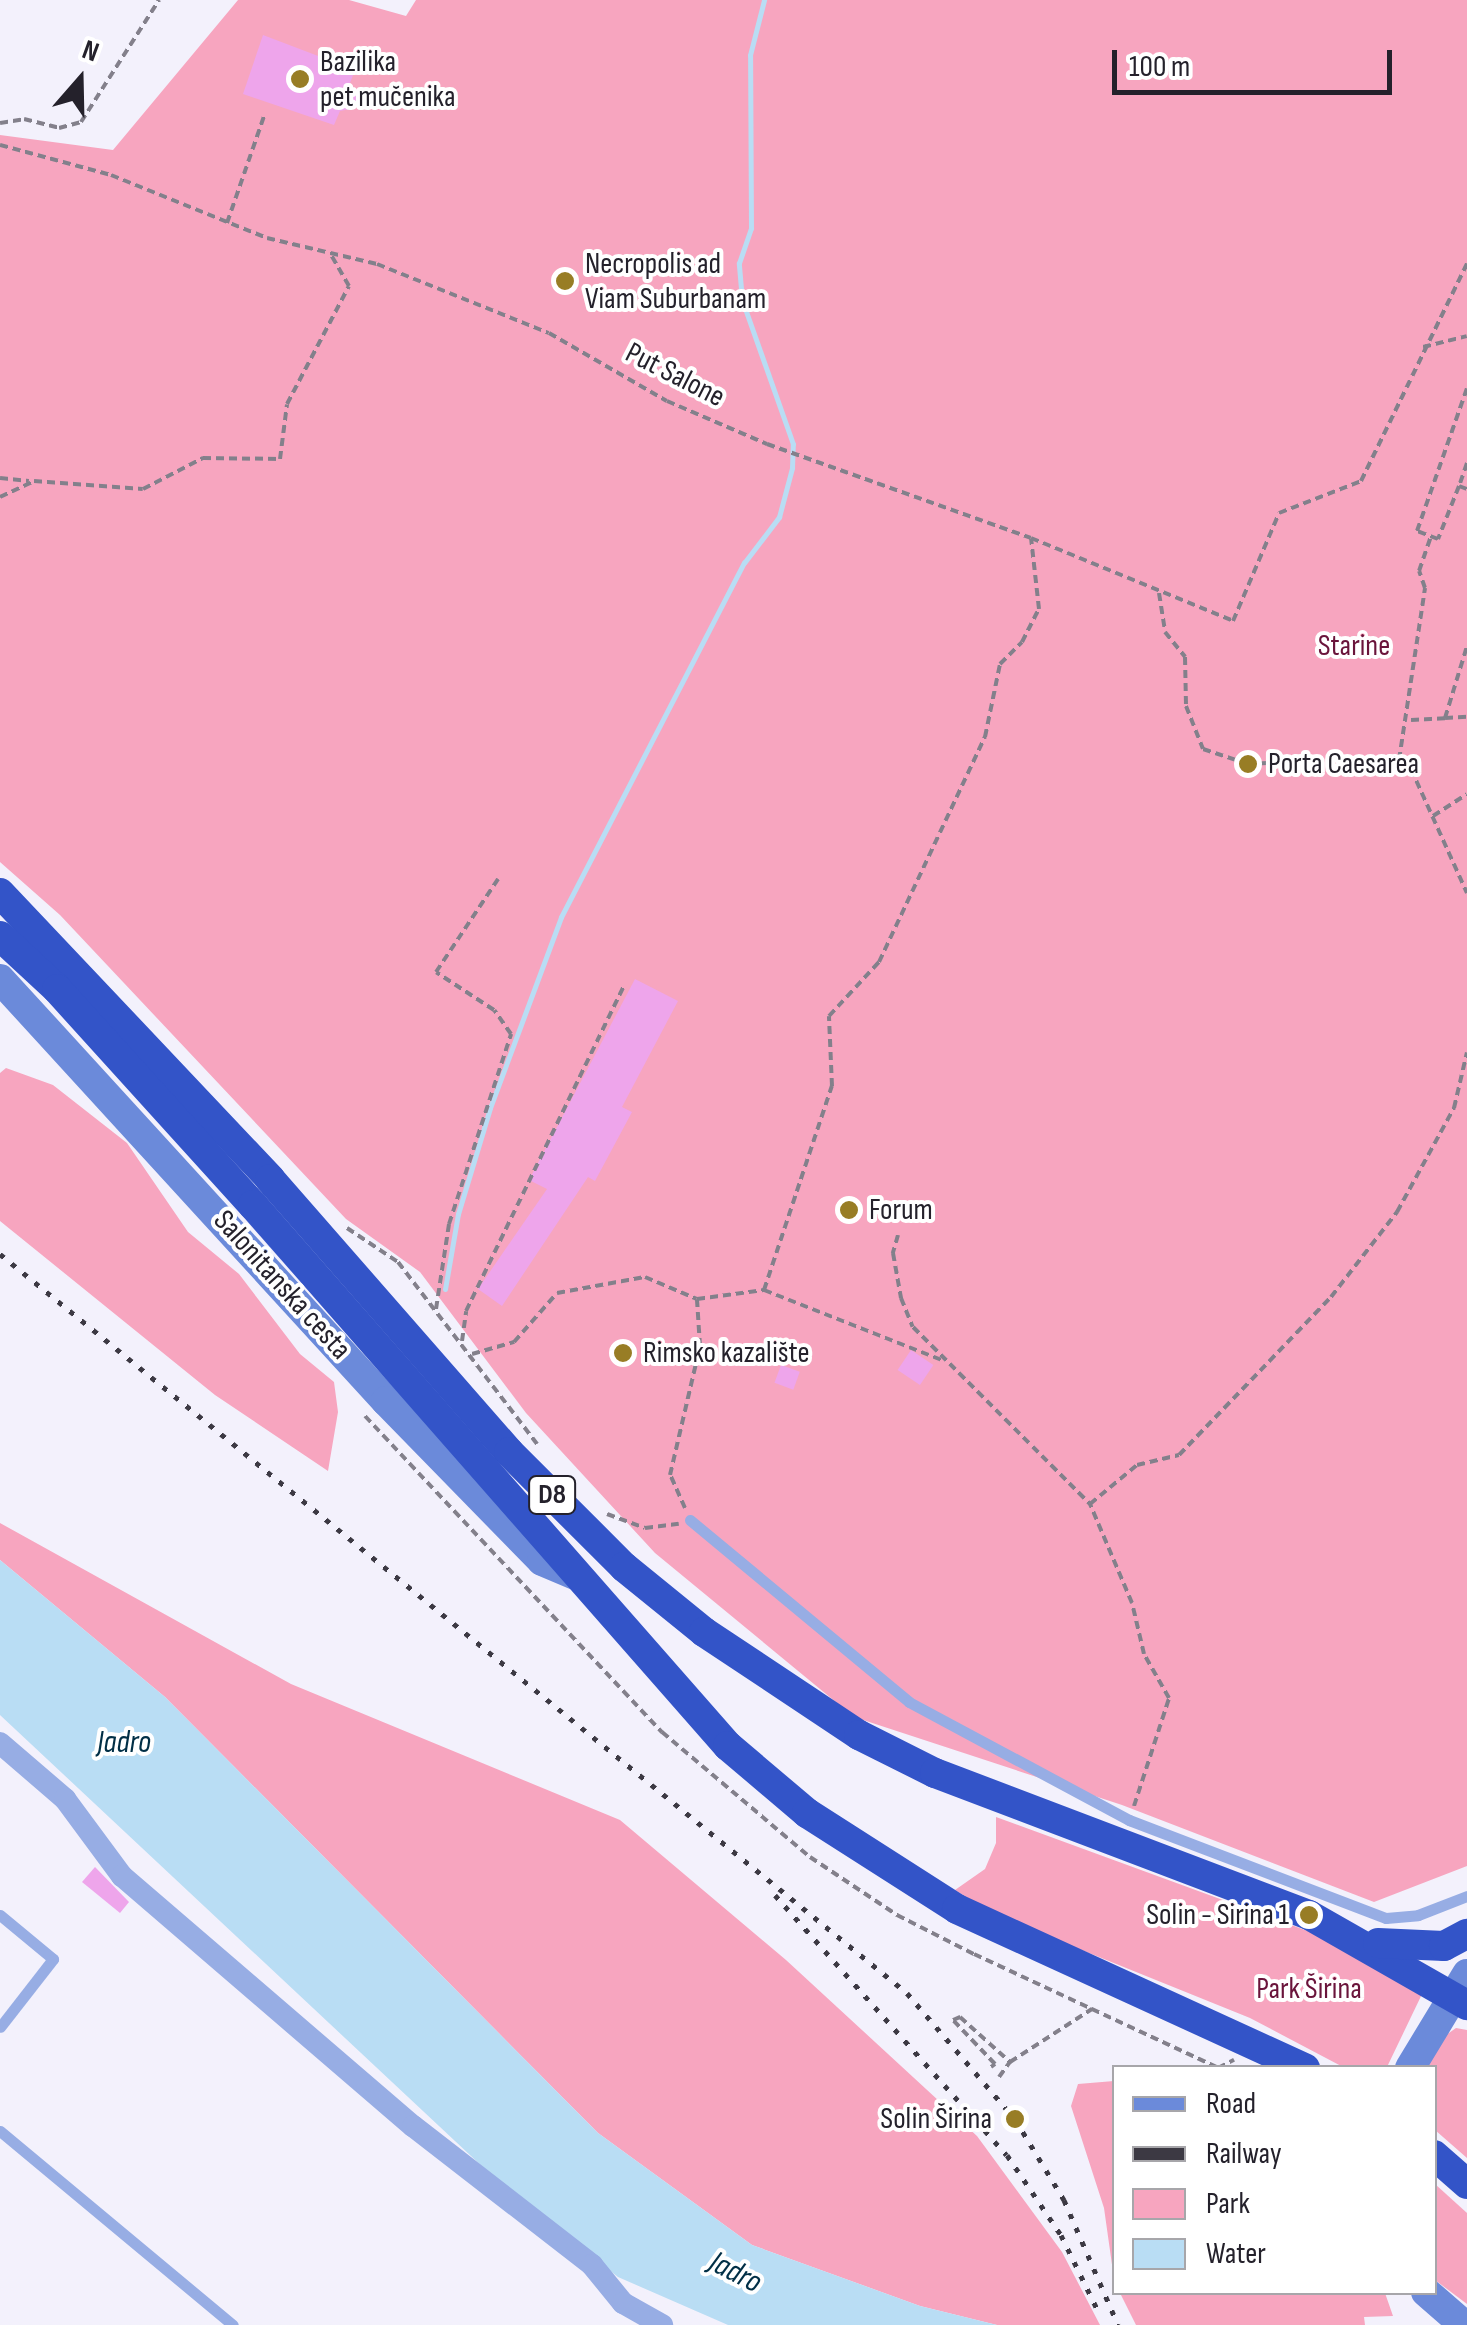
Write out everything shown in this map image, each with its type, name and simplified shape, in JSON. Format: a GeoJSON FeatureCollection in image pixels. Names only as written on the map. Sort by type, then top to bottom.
{"type":"FeatureCollection","features":[{"type":"Feature","properties":{"kind":"highway","name":"D8"},"geometry":{"type":"LineString","coordinates":[[0,893],[270,1179],[509,1452],[624,1567],[704,1632],[859,1735],[936,1773],[1358,1939],[1462,1991]]}},
{"type":"Feature","properties":{"kind":"highway","name":"D8"},"geometry":{"type":"LineString","coordinates":[[0,936],[57,989],[227,1176],[714,1732],[807,1813],[957,1909],[1039,1952],[1298,2065]]}},
{"type":"Feature","properties":{"kind":"highway"},"geometry":{"type":"LineString","coordinates":[[1358,1939],[1444,1946],[1467,1934]]}},
{"type":"Feature","properties":{"kind":"highway"},"geometry":{"type":"LineString","coordinates":[[1437,2158],[1465,2181]]}},
{"type":"Feature","properties":{"kind":"main road","name":"Salonitanska cesta"},"geometry":{"type":"LineString","coordinates":[[0,979],[364,1377],[542,1561],[575,1575]]}},
{"type":"Feature","properties":{"kind":"main road"},"geometry":{"type":"LineString","coordinates":[[1412,2065],[1462,1991]]}},
{"type":"Feature","properties":{"kind":"main road"},"geometry":{"type":"LineString","coordinates":[[1429,2295],[1464,2325]]}},
{"type":"Feature","properties":{"kind":"street"},"geometry":{"type":"LineString","coordinates":[[0,1743],[65,1800],[122,1876],[414,2126],[592,2265],[623,2303],[662,2325]]}},
{"type":"Feature","properties":{"kind":"lane"},"geometry":{"type":"LineString","coordinates":[[690,1520],[909,1702],[1129,1820],[1386,1918],[1418,1915],[1467,1896]]}},
{"type":"Feature","properties":{"kind":"lane"},"geometry":{"type":"LineString","coordinates":[[0,1915],[52,1959],[0,2027]]}},
{"type":"Feature","properties":{"kind":"lane"},"geometry":{"type":"LineString","coordinates":[[0,2131],[232,2325]]}},
{"type":"Feature","properties":{"kind":"path"},"geometry":{"type":"LineString","coordinates":[[0,124],[24,119],[60,128],[81,122],[159,0]]}},
{"type":"Feature","properties":{"kind":"path"},"geometry":{"type":"LineString","coordinates":[[227,223],[265,113]]}},
{"type":"Feature","properties":{"kind":"path","name":"Put Salone"},"geometry":{"type":"LineString","coordinates":[[0,145],[111,175],[227,223],[377,264],[548,333],[667,400],[767,444],[1030,538],[1233,621],[1279,513],[1361,481],[1422,348]]}},
{"type":"Feature","properties":{"kind":"path"},"geometry":{"type":"LineString","coordinates":[[0,478],[143,490],[204,458],[280,459],[287,404],[349,286],[330,254]]}},
{"type":"Feature","properties":{"kind":"path"},"geometry":{"type":"LineString","coordinates":[[1422,348],[1467,264]]}},
{"type":"Feature","properties":{"kind":"path"},"geometry":{"type":"LineString","coordinates":[[1422,348],[1467,336]]}},
{"type":"Feature","properties":{"kind":"path"},"geometry":{"type":"LineString","coordinates":[[1467,388],[1417,531],[1438,539],[1467,463]]}},
{"type":"Feature","properties":{"kind":"path"},"geometry":{"type":"LineString","coordinates":[[0,497],[34,481]]}},
{"type":"Feature","properties":{"kind":"path"},"geometry":{"type":"LineString","coordinates":[[1459,486],[1467,489]]}},
{"type":"Feature","properties":{"kind":"path"},"geometry":{"type":"LineString","coordinates":[[1400,760],[1410,720],[1425,588],[1419,571],[1431,536]]}},
{"type":"Feature","properties":{"kind":"path"},"geometry":{"type":"LineString","coordinates":[[764,1290],[832,1086],[829,1016],[880,962],[985,737],[1000,664],[1022,642],[1039,609],[1030,538]]}},
{"type":"Feature","properties":{"kind":"path"},"geometry":{"type":"LineString","coordinates":[[1159,593],[1166,632],[1185,657],[1186,706],[1202,749],[1248,764],[1400,760],[1411,770],[1467,893]]}},
{"type":"Feature","properties":{"kind":"path"},"geometry":{"type":"LineString","coordinates":[[1446,718],[1467,646]]}},
{"type":"Feature","properties":{"kind":"path"},"geometry":{"type":"LineString","coordinates":[[1410,720],[1467,718]]}},
{"type":"Feature","properties":{"kind":"path"},"geometry":{"type":"LineString","coordinates":[[1434,816],[1467,794]]}},
{"type":"Feature","properties":{"kind":"path"},"geometry":{"type":"LineString","coordinates":[[436,1309],[449,1224],[510,1034],[494,1010],[436,972],[498,879]]}},
{"type":"Feature","properties":{"kind":"path"},"geometry":{"type":"LineString","coordinates":[[462,1342],[474,1294],[624,986]]}},
{"type":"Feature","properties":{"kind":"path"},"geometry":{"type":"LineString","coordinates":[[1090,1504],[1137,1466],[1179,1455],[1331,1297],[1397,1212],[1454,1108],[1467,1052]]}},
{"type":"Feature","properties":{"kind":"path"},"geometry":{"type":"LineString","coordinates":[[898,1235],[893,1253],[900,1298],[913,1327],[942,1360],[1062,1468],[1090,1504],[1132,1603],[1144,1654],[1170,1698],[1129,1820]]}},
{"type":"Feature","properties":{"kind":"path"},"geometry":{"type":"LineString","coordinates":[[472,1354],[514,1342],[557,1293],[646,1277],[698,1299],[764,1290],[942,1360]]}},
{"type":"Feature","properties":{"kind":"path"},"geometry":{"type":"LineString","coordinates":[[690,1520],[670,1474],[700,1346],[698,1299]]}},
{"type":"Feature","properties":{"kind":"path"},"geometry":{"type":"LineString","coordinates":[[999,2077],[1010,2062],[1092,2009]]}},
{"type":"Feature","properties":{"kind":"path"},"geometry":{"type":"LineString","coordinates":[[991,2068],[995,2064],[953,2020],[960,2017],[1010,2062]]}},
{"type":"Feature","properties":{"kind":"path"},"geometry":{"type":"LineString","coordinates":[[1225,2065],[1240,2058]]}},
{"type":"Feature","properties":{"kind":"green space","name":"Starine"},"geometry":{"type":"Polygon","coordinates":[[[238,0],[349,0],[406,16],[416,0],[1467,0],[1467,1866],[1374,1902],[1122,1805],[854,1717],[655,1553],[526,1413],[420,1272],[346,1219],[60,915],[0,862],[0,135],[113,150],[238,0]]]}},
{"type":"Feature","properties":{"kind":"green space"},"geometry":{"type":"Polygon","coordinates":[[[6,1068],[53,1085],[127,1143],[188,1232],[239,1274],[300,1354],[334,1382],[338,1412],[328,1471],[215,1395],[0,1221],[0,1073],[6,1068]]]}},
{"type":"Feature","properties":{"kind":"green space"},"geometry":{"type":"Polygon","coordinates":[[[0,1523],[291,1684],[620,1820],[786,1960],[977,2136],[1062,2252],[1100,2325],[997,2325],[920,2306],[752,2245],[598,2133],[165,1697],[0,1560],[0,1523]]]}},
{"type":"Feature","properties":{"kind":"green space","name":"Park Širina"},"geometry":{"type":"Polygon","coordinates":[[[996,1817],[1327,1938],[1423,1992],[1388,2065],[1339,2065],[1250,2018],[995,1915],[955,1890],[985,1869],[996,1843],[996,1817]]]}},
{"type":"Feature","properties":{"kind":"green space","name":"Park Širina"},"geometry":{"type":"Polygon","coordinates":[[[1456,2028],[1467,2030],[1467,2158],[1437,2132],[1437,2065],[1422,2065],[1429,2047],[1456,2028]]]}},
{"type":"Feature","properties":{"kind":"green space"},"geometry":{"type":"Polygon","coordinates":[[[1112,2081],[1112,2265],[1104,2208],[1071,2106],[1078,2084],[1112,2081]]]}},
{"type":"Feature","properties":{"kind":"green space"},"geometry":{"type":"Polygon","coordinates":[[[1437,2186],[1467,2213],[1467,2304],[1437,2282],[1437,2186]]]}},
{"type":"Feature","properties":{"kind":"green space"},"geometry":{"type":"Polygon","coordinates":[[[1121,2295],[1386,2295],[1393,2316],[1364,2317],[1365,2325],[1136,2325],[1121,2295]]]}},
{"type":"Feature","properties":{"kind":"water","name":"Jadro"},"geometry":{"type":"Polygon","coordinates":[[[0,1560],[165,1697],[598,2133],[752,2245],[920,2306],[997,2325],[728,2325],[618,2277],[502,2185],[0,1715],[0,1560]]]}},
{"type":"Feature","properties":{"kind":"building","name":"Bazilika pet mučenika"},"geometry":{"type":"Polygon","coordinates":[[[263,35],[355,70],[348,88],[356,93],[356,108],[340,111],[334,125],[243,94],[263,35]]]}},
{"type":"Feature","properties":{"kind":"building"},"geometry":{"type":"Polygon","coordinates":[[[635,979],[678,1001],[622,1107],[632,1112],[595,1181],[588,1177],[502,1306],[478,1289],[547,1189],[529,1180],[635,979]]]}},
{"type":"Feature","properties":{"kind":"building"},"geometry":{"type":"Polygon","coordinates":[[[911,1350],[933,1365],[920,1385],[898,1370],[911,1350]]]}},
{"type":"Feature","properties":{"kind":"building"},"geometry":{"type":"Polygon","coordinates":[[[781,1365],[800,1372],[793,1390],[775,1383],[781,1365]]]}},
{"type":"Feature","properties":{"kind":"building"},"geometry":{"type":"Polygon","coordinates":[[[95,1867],[129,1902],[120,1913],[82,1882],[95,1867]]]}},
{"type":"Feature","properties":{"kind":"waterway"},"geometry":{"type":"LineString","coordinates":[[445,1289],[458,1214],[490,1108],[561,917],[744,563],[779,517],[792,468],[793,444],[742,300],[739,263],[751,228],[750,55],[764,0]]}},
{"type":"Feature","properties":{"kind":"railway"},"geometry":{"type":"LineString","coordinates":[[0,1254],[907,1993],[1015,2119],[1064,2200],[1118,2325]]}},
{"type":"Feature","properties":{"kind":"railway"},"geometry":{"type":"LineString","coordinates":[[775,1895],[1007,2155],[1061,2235],[1098,2311]]}},
{"type":"Feature","properties":{"kind":"place","name":"Bazilika pet mučenika"},"geometry":{"type":"Point","coordinates":[300,79]}},
{"type":"Feature","properties":{"kind":"place","name":"Necropolis ad Viam Suburbanam"},"geometry":{"type":"Point","coordinates":[565,281]}},
{"type":"Feature","properties":{"kind":"place","name":"Porta Caesarea"},"geometry":{"type":"Point","coordinates":[1248,764]}},
{"type":"Feature","properties":{"kind":"place","name":"Forum"},"geometry":{"type":"Point","coordinates":[849,1210]}},
{"type":"Feature","properties":{"kind":"place","name":"Rimsko kazalište"},"geometry":{"type":"Point","coordinates":[623,1353]}},
{"type":"Feature","properties":{"kind":"place","name":"Solin - Sirina 1"},"geometry":{"type":"Point","coordinates":[1309,1915]}},
{"type":"Feature","properties":{"kind":"place","name":"Solin Širina"},"geometry":{"type":"Point","coordinates":[1015,2119]}}]}
